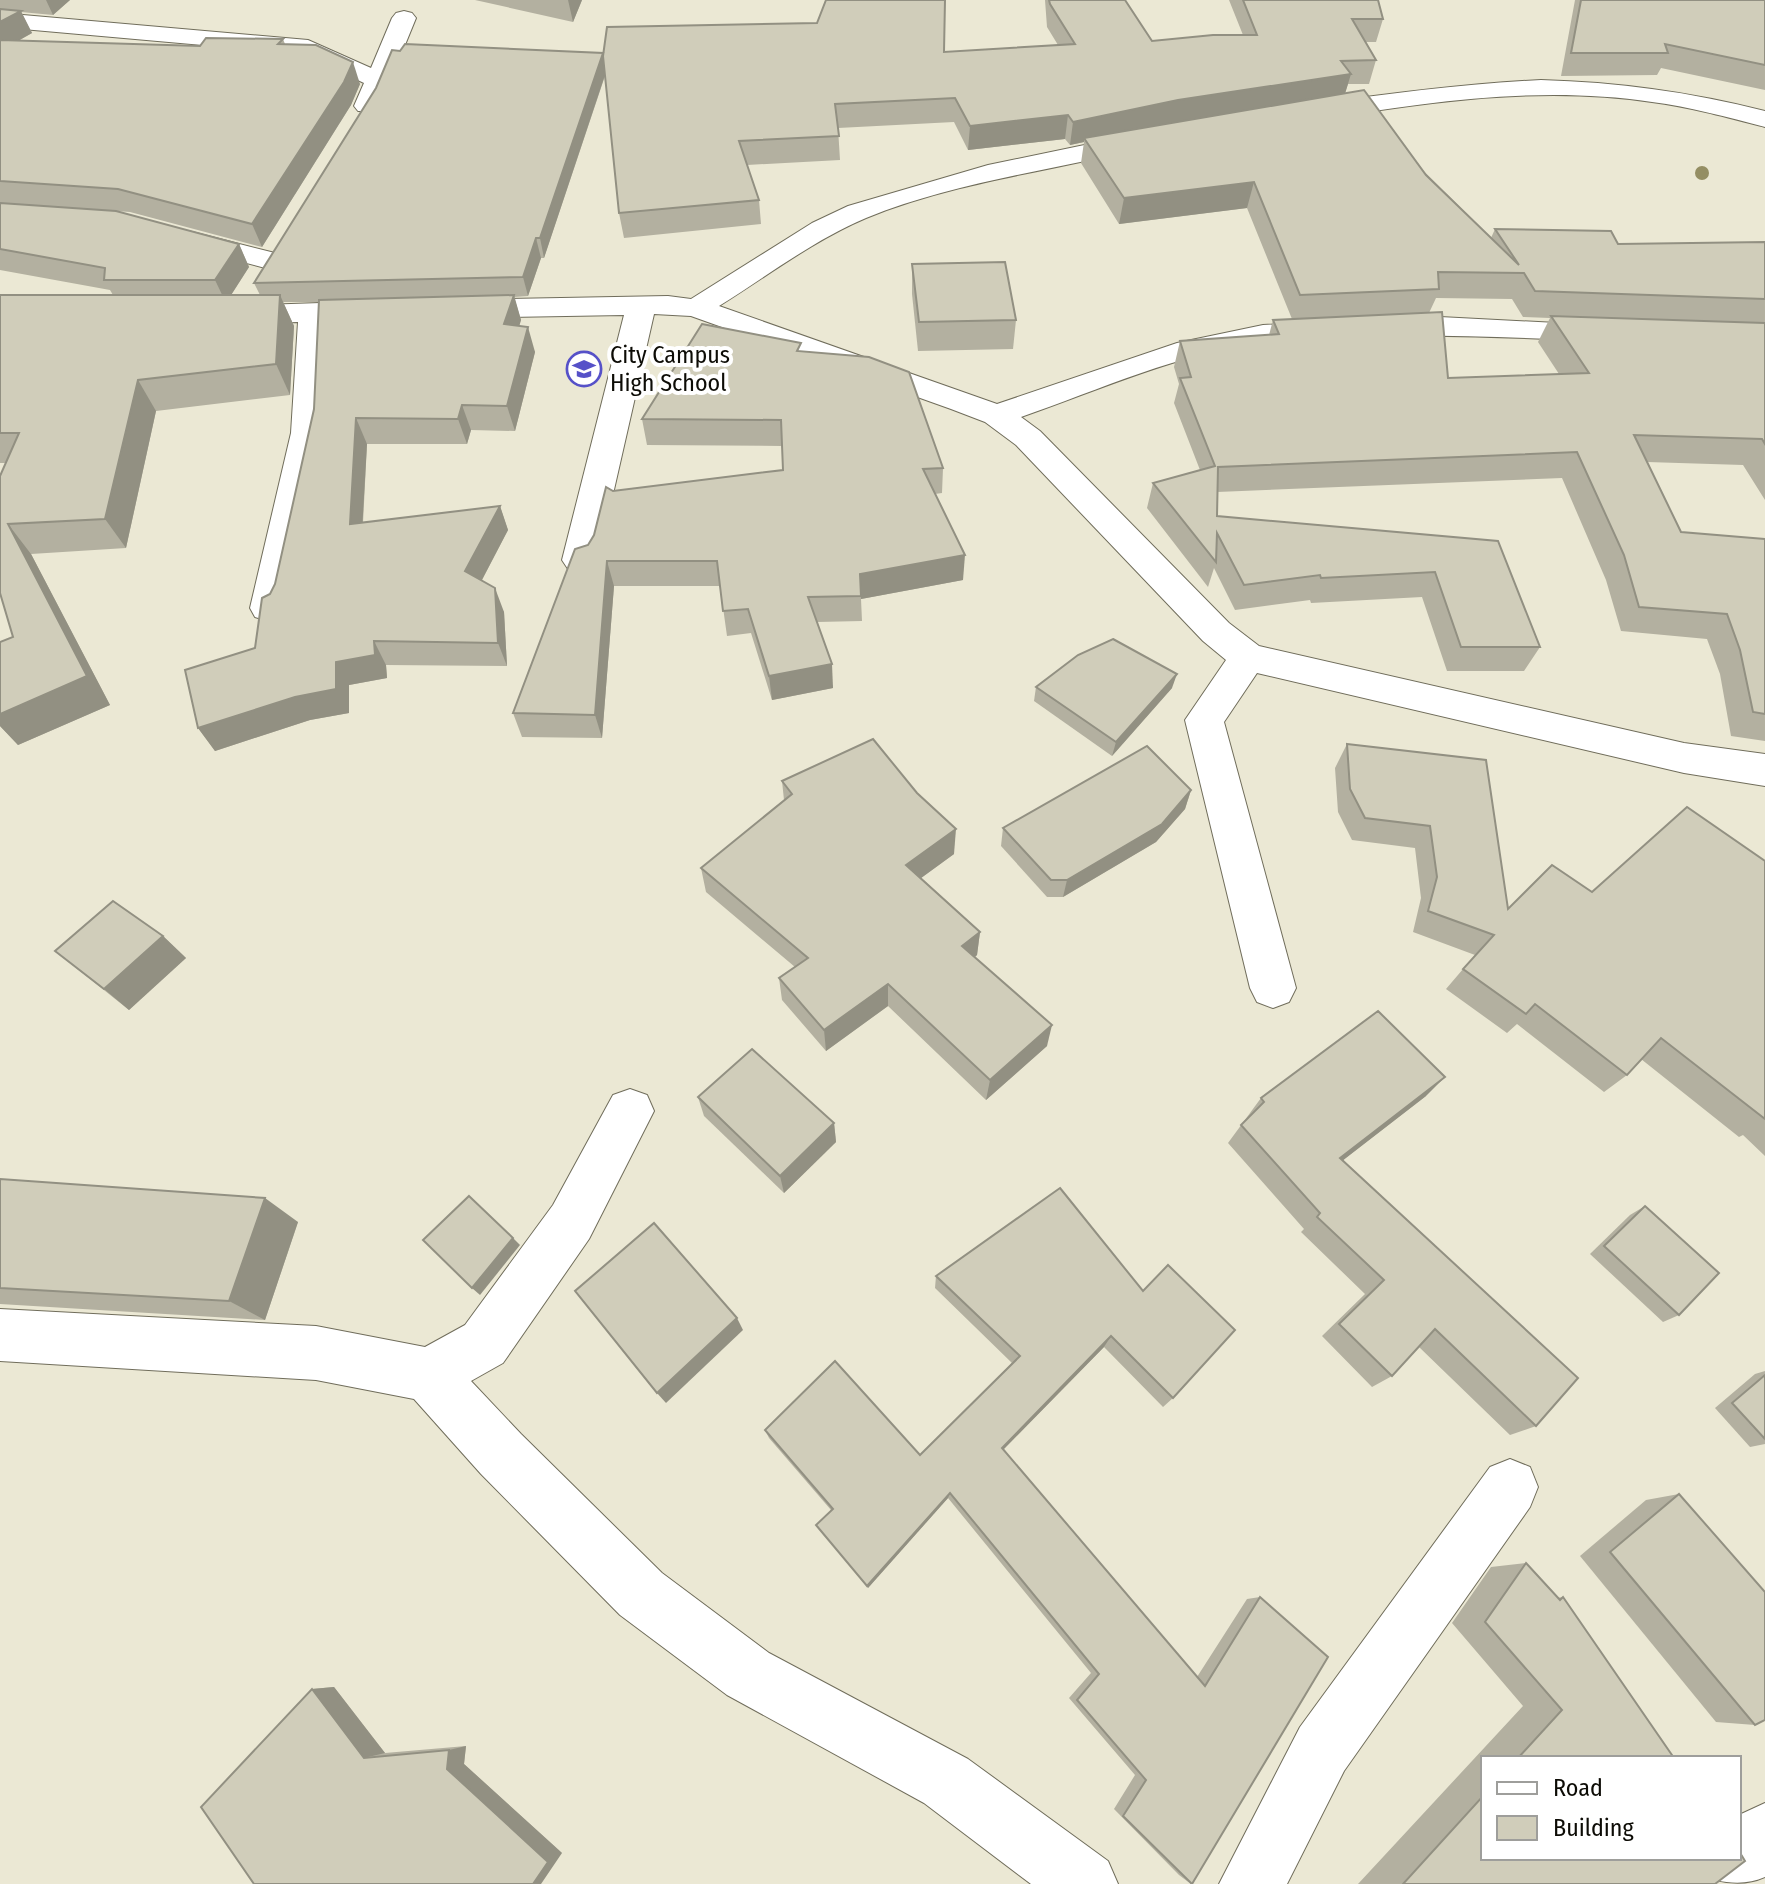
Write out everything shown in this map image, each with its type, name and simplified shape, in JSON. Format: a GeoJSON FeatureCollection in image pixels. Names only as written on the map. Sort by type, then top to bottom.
{"type":"FeatureCollection","features":[{"type":"Feature","properties":{"kind":"street"},"geometry":{"type":"LineString","coordinates":[[352,130],[367,106],[404,18]]}},
{"type":"Feature","properties":{"kind":"street"},"geometry":{"type":"LineString","coordinates":[[0,20],[308,47],[377,80]]}},
{"type":"Feature","properties":{"kind":"street"},"geometry":{"type":"LineString","coordinates":[[1285,117],[1479,90],[1545,85],[1664,94],[1765,119]]}},
{"type":"Feature","properties":{"kind":"street"},"geometry":{"type":"LineString","coordinates":[[696,308],[822,229],[858,212],[1021,164],[1159,138]]}},
{"type":"Feature","properties":{"kind":"street"},"geometry":{"type":"LineString","coordinates":[[159,230],[277,248],[221,315],[641,306],[696,308],[996,415],[1028,438],[1216,632],[1248,657],[1684,758],[1765,770]]}},
{"type":"Feature","properties":{"kind":"street"},"geometry":{"type":"LineString","coordinates":[[580,560],[641,306]]}},
{"type":"Feature","properties":{"kind":"street"},"geometry":{"type":"LineString","coordinates":[[268,608],[307,433],[313,312]]}},
{"type":"Feature","properties":{"kind":"street"},"geometry":{"type":"LineString","coordinates":[[996,415],[1188,349],[1263,334],[1440,326],[1631,333]]}},
{"type":"Feature","properties":{"kind":"street"},"geometry":{"type":"LineString","coordinates":[[1248,657],[1204,720],[1273,988]]}},
{"type":"Feature","properties":{"kind":"street"},"geometry":{"type":"LineString","coordinates":[[429,1375],[484,1344],[571,1222],[630,1111]]}},
{"type":"Feature","properties":{"kind":"street"},"geometry":{"type":"LineString","coordinates":[[0,1335],[316,1353],[429,1375],[501,1454],[641,1594],[748,1674],[946,1781],[1085,1884]]}},
{"type":"Feature","properties":{"kind":"street"},"geometry":{"type":"LineString","coordinates":[[1252,1884],[1322,1749],[1510,1487]]}},
{"type":"Feature","properties":{"kind":"street"},"geometry":{"type":"LineString","coordinates":[[1741,1855],[1765,1835]]}},
{"type":"Feature","properties":{"kind":"street"},"geometry":{"type":"LineString","coordinates":[[1709,1884],[1735,1860]]}},
{"type":"Feature","properties":{"kind":"building"},"geometry":{"type":"Polygon","coordinates":[[[826,0],[945,0],[944,52],[1075,44],[1049,0],[1125,0],[1152,41],[1213,35],[1257,35],[1243,0],[1378,0],[1383,19],[1352,19],[1376,60],[1341,61],[1351,74],[1178,100],[1073,122],[1068,115],[970,126],[955,98],[835,104],[839,136],[739,141],[759,200],[619,213],[603,56],[607,27],[817,23],[826,0]]]}},
{"type":"Feature","properties":{"kind":"building"},"geometry":{"type":"Polygon","coordinates":[[[1581,0],[1765,0],[1765,65],[1665,44],[1668,53],[1571,53],[1581,0]]]}},
{"type":"Feature","properties":{"kind":"building"},"geometry":{"type":"Polygon","coordinates":[[[0,9],[21,11],[0,22],[0,9]]]}},
{"type":"Feature","properties":{"kind":"building"},"geometry":{"type":"Polygon","coordinates":[[[206,38],[283,39],[278,44],[316,45],[353,62],[344,82],[252,224],[118,189],[0,181],[0,40],[200,46],[206,38]]]}},
{"type":"Feature","properties":{"kind":"building"},"geometry":{"type":"Polygon","coordinates":[[[405,44],[603,53],[540,238],[536,238],[523,277],[254,283],[376,88],[392,50],[400,51],[405,44]]]}},
{"type":"Feature","properties":{"kind":"building"},"geometry":{"type":"Polygon","coordinates":[[[1364,90],[1426,175],[1519,265],[1495,229],[1611,231],[1618,244],[1765,242],[1765,299],[1535,291],[1524,273],[1438,272],[1439,289],[1300,295],[1254,182],[1124,198],[1084,138],[1364,90]]]}},
{"type":"Feature","properties":{"kind":"building"},"geometry":{"type":"Polygon","coordinates":[[[0,203],[116,211],[239,244],[215,280],[104,280],[105,268],[0,249],[0,203]]]}},
{"type":"Feature","properties":{"kind":"building"},"geometry":{"type":"Polygon","coordinates":[[[1005,262],[1016,320],[919,322],[912,264],[1005,262]]]}},
{"type":"Feature","properties":{"kind":"building"},"geometry":{"type":"Polygon","coordinates":[[[0,295],[280,295],[276,364],[138,380],[105,519],[8,524],[87,676],[0,714],[0,642],[13,637],[0,593],[0,476],[19,433],[0,433],[0,295]]]}},
{"type":"Feature","properties":{"kind":"building"},"geometry":{"type":"Polygon","coordinates":[[[514,295],[504,324],[528,327],[507,406],[462,405],[458,419],[356,418],[350,524],[500,506],[465,571],[495,588],[498,643],[374,641],[375,655],[336,662],[336,689],[295,697],[198,728],[185,670],[255,648],[262,598],[270,594],[275,584],[314,409],[319,300],[514,295]]]}},
{"type":"Feature","properties":{"kind":"building"},"geometry":{"type":"Polygon","coordinates":[[[1442,312],[1448,378],[1589,373],[1551,316],[1765,323],[1765,444],[1762,439],[1634,435],[1681,532],[1765,539],[1765,714],[1753,712],[1740,650],[1727,614],[1639,607],[1624,555],[1577,452],[1218,467],[1217,516],[1498,541],[1540,647],[1461,647],[1435,572],[1321,578],[1320,575],[1244,585],[1217,533],[1216,562],[1153,483],[1215,466],[1180,378],[1191,377],[1180,341],[1279,334],[1273,320],[1442,312]]]}},
{"type":"Feature","properties":{"kind":"building"},"geometry":{"type":"Polygon","coordinates":[[[702,324],[801,343],[797,351],[869,357],[909,372],[943,468],[923,469],[965,555],[860,574],[861,596],[808,597],[832,664],[769,676],[748,609],[723,611],[717,561],[607,561],[595,715],[513,713],[575,549],[588,545],[594,535],[606,487],[613,491],[783,470],[781,420],[642,419],[702,324]]]}},
{"type":"Feature","properties":{"kind":"building"},"geometry":{"type":"Polygon","coordinates":[[[1113,639],[1177,674],[1116,742],[1036,687],[1078,655],[1113,639]]]}},
{"type":"Feature","properties":{"kind":"building"},"geometry":{"type":"Polygon","coordinates":[[[873,739],[917,793],[956,829],[906,865],[980,932],[962,946],[1052,1025],[990,1080],[888,984],[824,1030],[779,978],[808,958],[701,868],[792,794],[782,781],[873,739]]]}},
{"type":"Feature","properties":{"kind":"building"},"geometry":{"type":"Polygon","coordinates":[[[1347,744],[1486,760],[1508,909],[1552,865],[1592,892],[1687,807],[1765,861],[1765,1119],[1661,1038],[1627,1075],[1535,1004],[1526,1014],[1463,969],[1494,935],[1428,911],[1437,877],[1430,826],[1365,818],[1350,789],[1347,744]]]}},
{"type":"Feature","properties":{"kind":"building"},"geometry":{"type":"Polygon","coordinates":[[[1147,746],[1191,790],[1162,824],[1067,880],[1051,880],[1003,828],[1147,746]]]}},
{"type":"Feature","properties":{"kind":"building"},"geometry":{"type":"Polygon","coordinates":[[[113,901],[163,936],[104,989],[55,951],[113,901]]]}},
{"type":"Feature","properties":{"kind":"building"},"geometry":{"type":"Polygon","coordinates":[[[1378,1011],[1445,1077],[1340,1158],[1578,1378],[1536,1426],[1435,1329],[1392,1376],[1339,1324],[1384,1280],[1317,1217],[1320,1213],[1241,1125],[1264,1102],[1261,1098],[1378,1011]]]}},
{"type":"Feature","properties":{"kind":"building"},"geometry":{"type":"Polygon","coordinates":[[[752,1049],[834,1123],[780,1176],[698,1097],[752,1049]]]}},
{"type":"Feature","properties":{"kind":"building"},"geometry":{"type":"Polygon","coordinates":[[[0,1179],[265,1198],[229,1301],[0,1288],[0,1179]]]}},
{"type":"Feature","properties":{"kind":"building"},"geometry":{"type":"Polygon","coordinates":[[[1060,1188],[1143,1291],[1168,1265],[1235,1330],[1173,1398],[1111,1336],[1002,1448],[1205,1686],[1260,1597],[1328,1657],[1192,1884],[1123,1816],[1146,1780],[1077,1700],[1099,1674],[950,1493],[867,1586],[816,1525],[833,1509],[765,1430],[835,1361],[920,1455],[1020,1356],[936,1276],[1060,1188]]]}},
{"type":"Feature","properties":{"kind":"building"},"geometry":{"type":"Polygon","coordinates":[[[469,1196],[513,1238],[472,1288],[423,1240],[469,1196]]]}},
{"type":"Feature","properties":{"kind":"building"},"geometry":{"type":"Polygon","coordinates":[[[1645,1206],[1719,1273],[1679,1315],[1604,1246],[1645,1206]]]}},
{"type":"Feature","properties":{"kind":"building"},"geometry":{"type":"Polygon","coordinates":[[[654,1223],[737,1318],[657,1393],[575,1291],[654,1223]]]}},
{"type":"Feature","properties":{"kind":"building"},"geometry":{"type":"Polygon","coordinates":[[[1765,1375],[1765,1439],[1732,1403],[1765,1375]]]}},
{"type":"Feature","properties":{"kind":"building"},"geometry":{"type":"Polygon","coordinates":[[[1679,1494],[1765,1592],[1765,1720],[1755,1725],[1610,1552],[1679,1494]]]}},
{"type":"Feature","properties":{"kind":"building"},"geometry":{"type":"Polygon","coordinates":[[[1526,1563],[1560,1600],[1563,1597],[1673,1756],[1520,1756],[1562,1710],[1485,1622],[1526,1563]]]}},
{"type":"Feature","properties":{"kind":"building"},"geometry":{"type":"Polygon","coordinates":[[[312,1689],[364,1758],[449,1750],[447,1769],[548,1862],[533,1884],[254,1884],[201,1807],[312,1689]]]}},
{"type":"Feature","properties":{"kind":"building"},"geometry":{"type":"Polygon","coordinates":[[[1481,1798],[1481,1860],[1741,1860],[1741,1854],[1745,1861],[1715,1884],[1403,1884],[1481,1798]]]}},
{"type":"Feature","properties":{"kind":"place","name":"City Campus High School"},"geometry":{"type":"Point","coordinates":[584,369]}}]}
